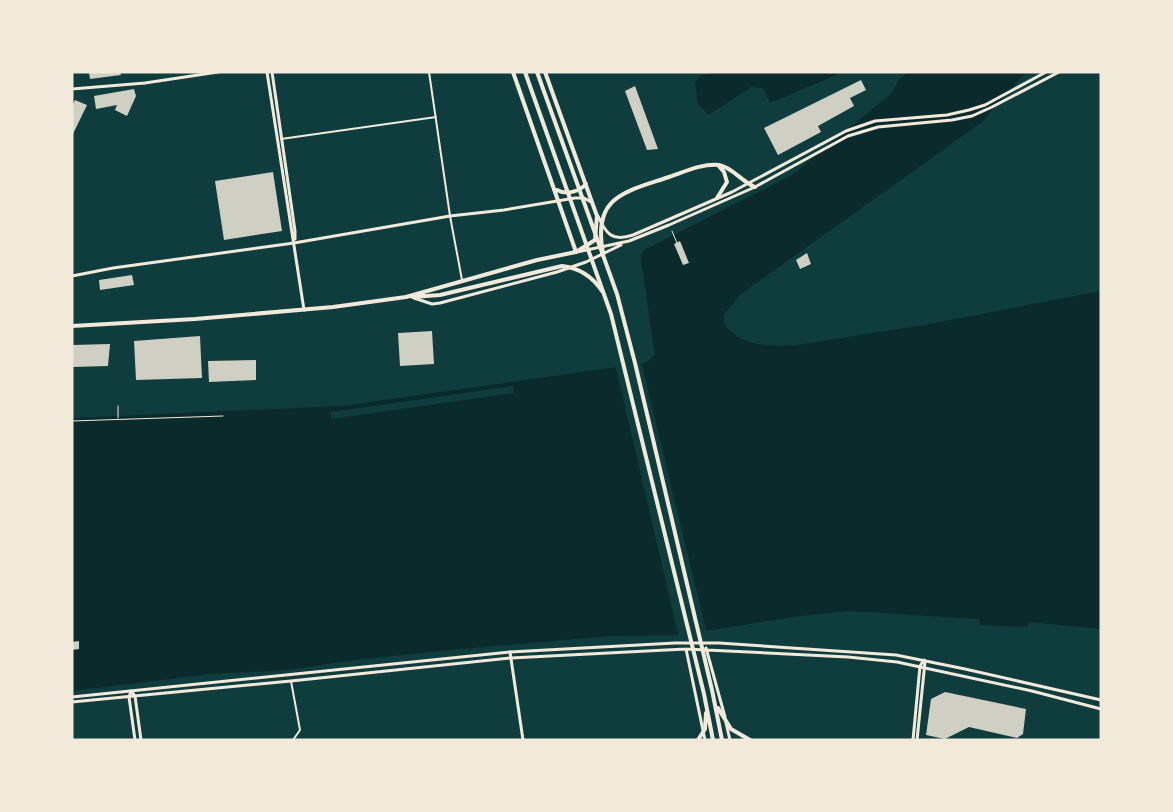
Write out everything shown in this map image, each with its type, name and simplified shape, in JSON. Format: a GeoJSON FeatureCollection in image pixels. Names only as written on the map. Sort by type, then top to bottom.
{"type":"FeatureCollection","features":[{"type":"Feature","properties":{"kind":"main road"},"geometry":{"type":"LineString","coordinates":[[72,89],[145,83],[218,72]]}},
{"type":"Feature","properties":{"kind":"main road"},"geometry":{"type":"LineString","coordinates":[[267,72],[280,139]]}},
{"type":"Feature","properties":{"kind":"main road"},"geometry":{"type":"LineString","coordinates":[[272,72],[304,310]]}},
{"type":"Feature","properties":{"kind":"main road"},"geometry":{"type":"LineString","coordinates":[[513,72],[576,252]]}},
{"type":"Feature","properties":{"kind":"main road"},"geometry":{"type":"LineString","coordinates":[[525,72],[608,304],[704,694],[713,740]]}},
{"type":"Feature","properties":{"kind":"main road"},"geometry":{"type":"LineString","coordinates":[[537,72],[617,294],[725,740]]}},
{"type":"Feature","properties":{"kind":"main road"},"geometry":{"type":"LineString","coordinates":[[545,72],[602,225],[612,236],[624,238],[748,184],[836,135],[861,125],[969,111],[985,105],[1046,72]]}},
{"type":"Feature","properties":{"kind":"main road"},"geometry":{"type":"LineString","coordinates":[[406,297],[432,304],[440,303],[557,272],[586,262],[754,187],[785,172],[840,139],[878,127],[962,118],[982,112],[1059,72]]}},
{"type":"Feature","properties":{"kind":"main road"},"geometry":{"type":"LineString","coordinates":[[605,260],[601,225],[615,199],[627,192],[707,165],[718,165],[731,170],[754,187]]}},
{"type":"Feature","properties":{"kind":"main road"},"geometry":{"type":"LineString","coordinates":[[717,198],[727,182],[724,171],[718,165]]}},
{"type":"Feature","properties":{"kind":"main road"},"geometry":{"type":"LineString","coordinates":[[556,190],[571,192],[586,184]]}},
{"type":"Feature","properties":{"kind":"main road"},"geometry":{"type":"LineString","coordinates":[[72,276],[294,243],[450,216],[584,198],[594,206],[597,221],[596,237],[591,244],[576,252]]}},
{"type":"Feature","properties":{"kind":"main road"},"geometry":{"type":"LineString","coordinates":[[406,297],[537,260],[629,241]]}},
{"type":"Feature","properties":{"kind":"main road"},"geometry":{"type":"LineString","coordinates":[[72,326],[304,310],[440,295],[562,266],[574,267],[587,274],[598,285],[608,304]]}},
{"type":"Feature","properties":{"kind":"main road"},"geometry":{"type":"LineString","coordinates":[[697,643],[707,649],[725,740]]}},
{"type":"Feature","properties":{"kind":"main road"},"geometry":{"type":"LineString","coordinates":[[687,649],[697,643]]}},
{"type":"Feature","properties":{"kind":"main road"},"geometry":{"type":"LineString","coordinates":[[72,697],[510,652],[697,643],[875,652],[924,660],[1101,701]]}},
{"type":"Feature","properties":{"kind":"main road"},"geometry":{"type":"LineString","coordinates":[[687,649],[705,740]]}},
{"type":"Feature","properties":{"kind":"main road"},"geometry":{"type":"LineString","coordinates":[[72,702],[511,658],[707,649],[848,657],[920,666],[1101,709]]}},
{"type":"Feature","properties":{"kind":"main road"},"geometry":{"type":"LineString","coordinates":[[510,652],[523,740]]}},
{"type":"Feature","properties":{"kind":"main road"},"geometry":{"type":"LineString","coordinates":[[915,740],[920,666],[924,660]]}},
{"type":"Feature","properties":{"kind":"main road"},"geometry":{"type":"LineString","coordinates":[[915,740],[924,660]]}},
{"type":"Feature","properties":{"kind":"main road"},"geometry":{"type":"LineString","coordinates":[[712,690],[723,719],[737,734],[750,740]]}},
{"type":"Feature","properties":{"kind":"main road"},"geometry":{"type":"LineString","coordinates":[[131,691],[135,696],[141,740]]}},
{"type":"Feature","properties":{"kind":"main road"},"geometry":{"type":"LineString","coordinates":[[131,691],[129,697],[135,740]]}},
{"type":"Feature","properties":{"kind":"main road"},"geometry":{"type":"LineString","coordinates":[[698,740],[705,729],[706,722],[704,694]]}},
{"type":"Feature","properties":{"kind":"street"},"geometry":{"type":"LineString","coordinates":[[429,72],[462,281]]}},
{"type":"Feature","properties":{"kind":"street"},"geometry":{"type":"LineString","coordinates":[[280,139],[436,117]]}},
{"type":"Feature","properties":{"kind":"street"},"geometry":{"type":"LineString","coordinates":[[291,681],[300,730],[293,740]]}},
{"type":"Feature","properties":{"kind":"path"},"geometry":{"type":"LineString","coordinates":[[669,225],[677,243]]}},
{"type":"Feature","properties":{"kind":"path"},"geometry":{"type":"LineString","coordinates":[[118,406],[118,420]]}},
{"type":"Feature","properties":{"kind":"path"},"geometry":{"type":"LineString","coordinates":[[72,422],[223,416]]}},
{"type":"Feature","properties":{"kind":"water"},"geometry":{"type":"Polygon","coordinates":[[[710,72],[843,72],[770,103],[763,88],[751,87],[709,115],[698,104],[695,82],[701,75],[707,75],[710,72]]]}},
{"type":"Feature","properties":{"kind":"water"},"geometry":{"type":"Polygon","coordinates":[[[909,72],[1030,72],[1022,76],[982,122],[741,294],[724,314],[724,324],[739,337],[757,344],[797,345],[924,325],[1101,291],[1101,629],[1029,622],[1027,627],[979,625],[979,619],[848,611],[680,635],[609,636],[440,651],[346,661],[289,670],[210,674],[72,691],[72,418],[341,406],[646,363],[655,355],[641,260],[644,250],[792,175],[892,93],[900,78],[909,72]]]}},
{"type":"Feature","properties":{"kind":"pier"},"geometry":{"type":"Polygon","coordinates":[[[641,361],[707,634],[679,638],[615,364],[641,361]]]}},
{"type":"Feature","properties":{"kind":"pier"},"geometry":{"type":"Polygon","coordinates":[[[513,386],[514,393],[331,419],[331,412],[513,386]]]}},
{"type":"Feature","properties":{"kind":"building"},"geometry":{"type":"Polygon","coordinates":[[[89,72],[120,72],[121,75],[90,79],[89,72]]]}},
{"type":"Feature","properties":{"kind":"building"},"geometry":{"type":"Polygon","coordinates":[[[861,80],[866,90],[850,98],[854,106],[818,126],[821,132],[778,155],[764,128],[861,80]]]}},
{"type":"Feature","properties":{"kind":"building"},"geometry":{"type":"Polygon","coordinates":[[[635,86],[658,149],[647,150],[625,91],[635,86]]]}},
{"type":"Feature","properties":{"kind":"building"},"geometry":{"type":"Polygon","coordinates":[[[134,89],[136,96],[127,116],[115,110],[117,105],[96,109],[94,96],[134,89]]]}},
{"type":"Feature","properties":{"kind":"building"},"geometry":{"type":"Polygon","coordinates":[[[75,100],[87,105],[72,136],[72,106],[75,100]]]}},
{"type":"Feature","properties":{"kind":"building"},"geometry":{"type":"Polygon","coordinates":[[[273,172],[282,231],[224,240],[215,181],[273,172]]]}},
{"type":"Feature","properties":{"kind":"building"},"geometry":{"type":"Polygon","coordinates":[[[680,241],[689,263],[683,265],[674,244],[680,241]]]}},
{"type":"Feature","properties":{"kind":"building"},"geometry":{"type":"Polygon","coordinates":[[[807,253],[811,264],[800,269],[796,260],[807,253]]]}},
{"type":"Feature","properties":{"kind":"building"},"geometry":{"type":"Polygon","coordinates":[[[132,275],[134,285],[100,290],[99,280],[132,275]]]}},
{"type":"Feature","properties":{"kind":"building"},"geometry":{"type":"Polygon","coordinates":[[[432,331],[434,364],[400,366],[398,333],[432,331]]]}},
{"type":"Feature","properties":{"kind":"building"},"geometry":{"type":"Polygon","coordinates":[[[200,336],[202,378],[136,380],[134,341],[200,336]]]}},
{"type":"Feature","properties":{"kind":"building"},"geometry":{"type":"Polygon","coordinates":[[[110,344],[108,366],[72,367],[72,345],[110,344]]]}},
{"type":"Feature","properties":{"kind":"building"},"geometry":{"type":"Polygon","coordinates":[[[256,360],[256,380],[209,382],[208,361],[256,360]]]}},
{"type":"Feature","properties":{"kind":"building"},"geometry":{"type":"Polygon","coordinates":[[[79,641],[79,649],[72,650],[72,642],[79,641]]]}},
{"type":"Feature","properties":{"kind":"building"},"geometry":{"type":"Polygon","coordinates":[[[945,692],[1026,709],[1023,734],[1017,738],[969,727],[945,739],[926,735],[931,699],[945,692]]]}}]}
